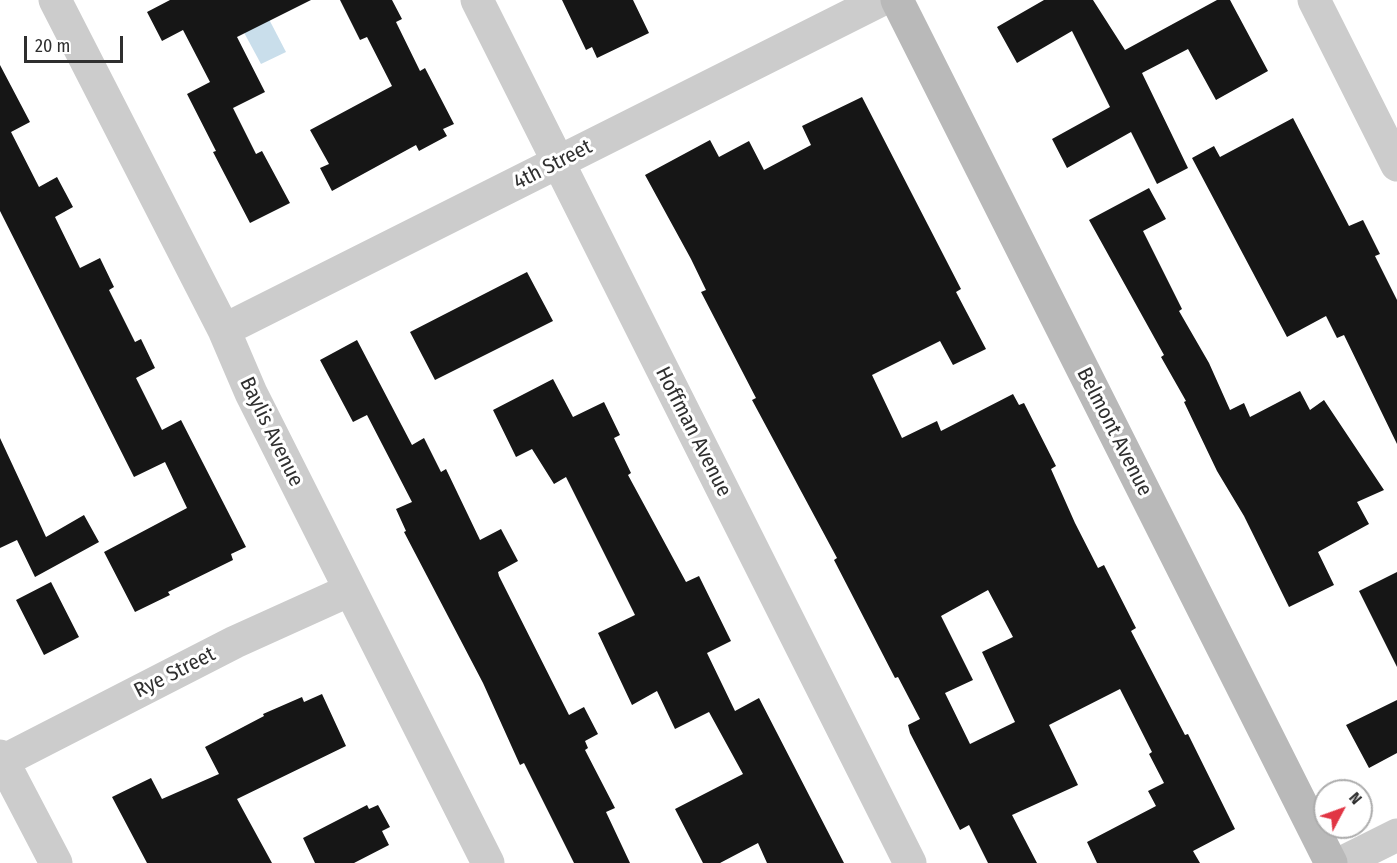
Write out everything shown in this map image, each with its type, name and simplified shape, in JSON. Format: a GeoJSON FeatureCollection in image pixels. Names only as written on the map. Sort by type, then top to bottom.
{"type":"FeatureCollection","features":[{"type":"Feature","properties":{"kind":"street","name":"Baylis Avenue"},"geometry":{"type":"LineString","coordinates":[[55,0],[224,330],[251,393],[488,863]]}},
{"type":"Feature","properties":{"kind":"street","name":"Hoffman Avenue"},"geometry":{"type":"LineString","coordinates":[[477,0],[910,863]]}},
{"type":"Feature","properties":{"kind":"street","name":"4th Street"},"geometry":{"type":"LineString","coordinates":[[224,330],[881,0]]}},
{"type":"Feature","properties":{"kind":"street","name":"Belmont Avenue"},"geometry":{"type":"LineString","coordinates":[[897,0],[1331,863]]}},
{"type":"Feature","properties":{"kind":"street"},"geometry":{"type":"LineString","coordinates":[[1314,0],[1397,165]]}},
{"type":"Feature","properties":{"kind":"street","name":"Rye Street"},"geometry":{"type":"LineString","coordinates":[[1,758],[235,642],[350,590]]}},
{"type":"Feature","properties":{"kind":"street"},"geometry":{"type":"LineString","coordinates":[[1,758],[56,863]]}},
{"type":"Feature","properties":{"kind":"street"},"geometry":{"type":"LineString","coordinates":[[1341,863],[1397,835]]}},
{"type":"Feature","properties":{"kind":"water"},"geometry":{"type":"Polygon","coordinates":[[[259,0],[286,52],[261,64],[234,14],[259,0]]]}},
{"type":"Feature","properties":{"kind":"building"},"geometry":{"type":"Polygon","coordinates":[[[170,0],[311,0],[237,37],[265,92],[233,108],[256,154],[262,151],[290,203],[250,223],[213,152],[216,151],[187,94],[210,82],[183,30],[162,41],[147,12],[170,0]]]}},
{"type":"Feature","properties":{"kind":"building"},"geometry":{"type":"Polygon","coordinates":[[[340,0],[392,0],[402,19],[396,22],[420,71],[425,68],[454,124],[443,129],[447,136],[419,151],[416,145],[332,191],[320,168],[329,164],[310,130],[392,86],[367,37],[360,40],[340,0]]]}},
{"type":"Feature","properties":{"kind":"building"},"geometry":{"type":"Polygon","coordinates":[[[562,0],[633,0],[649,33],[597,58],[592,47],[586,50],[562,0]]]}},
{"type":"Feature","properties":{"kind":"building"},"geometry":{"type":"Polygon","coordinates":[[[1044,0],[1093,0],[1125,50],[1217,0],[1230,0],[1268,71],[1216,100],[1188,49],[1142,73],[1188,168],[1157,184],[1131,132],[1067,168],[1052,139],[1110,107],[1072,31],[1017,63],[997,27],[1044,0]]]}},
{"type":"Feature","properties":{"kind":"building"},"geometry":{"type":"Polygon","coordinates":[[[0,65],[30,122],[11,132],[39,187],[57,177],[73,207],[55,217],[80,268],[100,258],[114,287],[109,290],[135,342],[141,339],[155,368],[136,378],[162,430],[181,420],[246,547],[231,554],[233,560],[168,592],[170,595],[135,612],[104,552],[187,508],[165,462],[134,477],[0,211],[0,65]]]}},
{"type":"Feature","properties":{"kind":"building"},"geometry":{"type":"Polygon","coordinates":[[[862,97],[961,289],[956,292],[986,349],[953,365],[940,341],[872,375],[902,438],[937,421],[941,431],[1013,394],[1019,405],[1024,403],[1056,466],[1051,469],[1075,523],[1098,568],[1104,565],[1136,628],[1131,631],[1185,735],[1188,734],[1235,829],[1193,851],[1200,863],[1097,863],[1087,842],[1156,806],[1148,791],[1164,783],[1149,754],[1152,752],[1120,689],[1049,725],[1078,785],[1012,815],[1037,863],[988,863],[969,825],[960,830],[910,733],[908,725],[920,719],[898,677],[895,678],[834,560],[837,558],[752,400],[756,398],[701,292],[706,290],[645,175],[710,140],[719,157],[749,141],[764,170],[811,145],[802,126],[862,97]],[[988,590],[941,616],[973,680],[945,693],[970,744],[1015,722],[982,652],[1013,637],[988,590]]]}},
{"type":"Feature","properties":{"kind":"building"},"geometry":{"type":"Polygon","coordinates":[[[1293,118],[1349,226],[1363,220],[1380,254],[1375,256],[1397,300],[1397,444],[1344,335],[1337,338],[1326,316],[1287,337],[1192,158],[1214,146],[1220,157],[1293,118]]]}},
{"type":"Feature","properties":{"kind":"building"},"geometry":{"type":"Polygon","coordinates":[[[1149,188],[1166,219],[1143,231],[1182,309],[1179,311],[1209,363],[1230,410],[1244,403],[1250,417],[1300,391],[1310,410],[1324,400],[1384,490],[1357,502],[1369,524],[1318,552],[1334,585],[1289,607],[1244,516],[1217,471],[1184,402],[1186,401],[1161,357],[1164,355],[1089,220],[1149,188]]]}},
{"type":"Feature","properties":{"kind":"building"},"geometry":{"type":"Polygon","coordinates":[[[527,272],[553,321],[435,380],[410,332],[527,272]]]}},
{"type":"Feature","properties":{"kind":"building"},"geometry":{"type":"Polygon","coordinates":[[[357,340],[412,445],[424,438],[441,472],[446,469],[480,540],[501,529],[518,561],[498,572],[499,576],[569,715],[584,707],[598,734],[585,741],[588,748],[585,750],[615,808],[606,812],[630,863],[574,863],[524,763],[520,765],[483,683],[404,532],[406,531],[396,509],[412,502],[367,415],[353,422],[320,360],[357,340]]]}},
{"type":"Feature","properties":{"kind":"building"},"geometry":{"type":"Polygon","coordinates":[[[553,379],[573,417],[604,402],[620,435],[614,438],[631,473],[628,475],[686,582],[699,576],[731,641],[707,653],[735,711],[759,698],[844,863],[767,863],[758,843],[720,863],[703,863],[675,809],[743,774],[709,712],[675,729],[657,691],[632,705],[598,633],[635,615],[566,477],[554,484],[532,449],[516,457],[493,410],[553,379]]]}},
{"type":"Feature","properties":{"kind":"building"},"geometry":{"type":"Polygon","coordinates":[[[0,438],[46,537],[84,515],[99,542],[35,577],[17,540],[0,548],[0,438]]]}},
{"type":"Feature","properties":{"kind":"building"},"geometry":{"type":"Polygon","coordinates":[[[1397,572],[1397,667],[1359,591],[1397,572]]]}},
{"type":"Feature","properties":{"kind":"building"},"geometry":{"type":"Polygon","coordinates":[[[51,582],[79,637],[44,655],[16,600],[51,582]]]}},
{"type":"Feature","properties":{"kind":"building"},"geometry":{"type":"Polygon","coordinates":[[[322,694],[346,746],[237,799],[272,863],[147,863],[112,797],[151,778],[162,799],[219,774],[205,747],[264,716],[263,714],[302,697],[304,702],[322,694]]]}},
{"type":"Feature","properties":{"kind":"building"},"geometry":{"type":"Polygon","coordinates":[[[1397,700],[1397,753],[1369,768],[1346,725],[1397,700]]]}},
{"type":"Feature","properties":{"kind":"building"},"geometry":{"type":"Polygon","coordinates":[[[367,805],[369,809],[378,805],[390,827],[382,831],[389,845],[354,863],[315,863],[303,838],[367,805]]]}}]}
